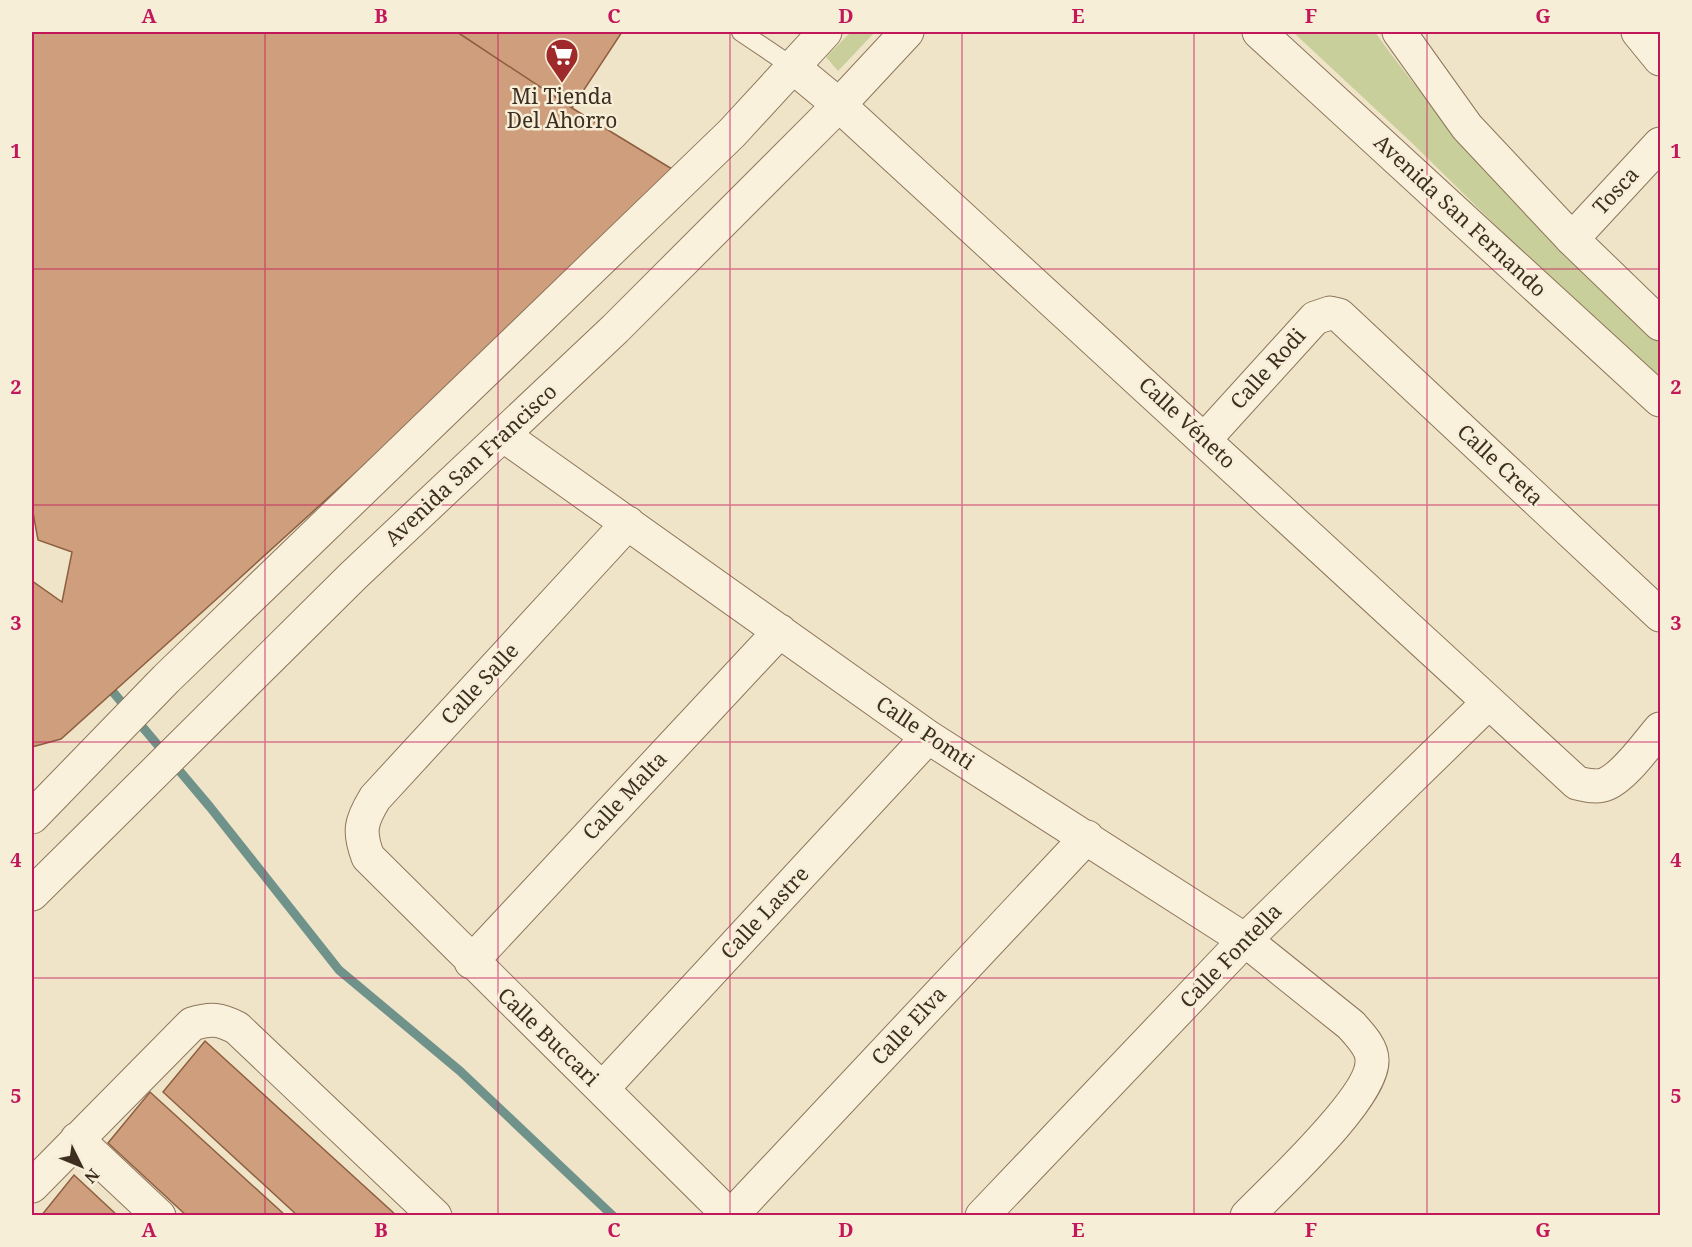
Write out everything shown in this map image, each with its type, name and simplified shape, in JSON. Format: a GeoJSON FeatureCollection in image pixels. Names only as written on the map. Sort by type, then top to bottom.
{"type":"FeatureCollection","features":[{"type":"Feature","properties":{"kind":"street"},"geometry":{"type":"LineString","coordinates":[[32,817],[166,679],[732,133],[825,32]]}},
{"type":"Feature","properties":{"kind":"street","name":"Avenida San Francisco"},"geometry":{"type":"LineString","coordinates":[[32,894],[353,576],[615,329],[839,105],[907,32]]}},
{"type":"Feature","properties":{"kind":"street","name":"Avenida San Fernando"},"geometry":{"type":"LineString","coordinates":[[1259,32],[1660,400]]}},
{"type":"Feature","properties":{"kind":"street"},"geometry":{"type":"LineString","coordinates":[[1399,32],[1467,127],[1572,239],[1660,324]]}},
{"type":"Feature","properties":{"kind":"street"},"geometry":{"type":"LineString","coordinates":[[1638,32],[1660,59]]}},
{"type":"Feature","properties":{"kind":"street","name":"Calle Véneto"},"geometry":{"type":"LineString","coordinates":[[793,67],[839,105],[1205,439],[1577,783],[1595,786],[1611,781],[1660,729]]}},
{"type":"Feature","properties":{"kind":"street","name":"Tosca"},"geometry":{"type":"LineString","coordinates":[[1572,239],[1660,144]]}},
{"type":"Feature","properties":{"kind":"street","name":"Calle Rodi"},"geometry":{"type":"LineString","coordinates":[[1205,439],[1315,318],[1330,313],[1339,315]]}},
{"type":"Feature","properties":{"kind":"street","name":"Calle Creta"},"geometry":{"type":"LineString","coordinates":[[1339,315],[1660,615]]}},
{"type":"Feature","properties":{"kind":"street","name":"Calle Pomti"},"geometry":{"type":"LineString","coordinates":[[504,435],[928,737],[1245,940],[1351,1025],[1363,1039],[1372,1059],[1367,1081],[1346,1113],[1247,1215]]}},
{"type":"Feature","properties":{"kind":"street","name":"Calle Salle"},"geometry":{"type":"LineString","coordinates":[[368,857],[361,839],[362,825],[375,798],[628,523]]}},
{"type":"Feature","properties":{"kind":"street","name":"Calle Malta"},"geometry":{"type":"LineString","coordinates":[[471,962],[780,631]]}},
{"type":"Feature","properties":{"kind":"street","name":"Calle Fontella"},"geometry":{"type":"LineString","coordinates":[[982,1215],[1245,940],[1488,703]]}},
{"type":"Feature","properties":{"kind":"street","name":"Calle Lastre"},"geometry":{"type":"LineString","coordinates":[[602,1089],[928,737]]}},
{"type":"Feature","properties":{"kind":"street","name":"Calle Elva"},"geometry":{"type":"LineString","coordinates":[[731,1215],[1087,837]]}},
{"type":"Feature","properties":{"kind":"street","name":"Calle Buccari"},"geometry":{"type":"LineString","coordinates":[[368,857],[471,962],[731,1215]]}},
{"type":"Feature","properties":{"kind":"street"},"geometry":{"type":"LineString","coordinates":[[32,1186],[192,1024],[209,1019],[223,1020],[237,1028],[435,1215]]}},
{"type":"Feature","properties":{"kind":"street"},"geometry":{"type":"LineString","coordinates":[[77,1139],[159,1215]]}},
{"type":"Feature","properties":{"kind":"lane"},"geometry":{"type":"LineString","coordinates":[[742,32],[793,67]]}},
{"type":"Feature","properties":{"kind":"green space"},"geometry":{"type":"Polygon","coordinates":[[[851,32],[875,32],[838,71],[826,57],[851,32]]]}},
{"type":"Feature","properties":{"kind":"green space"},"geometry":{"type":"Polygon","coordinates":[[[1293,32],[1375,32],[1474,156],[1547,233],[1660,344],[1660,377],[1552,281],[1413,144],[1293,32]]]}},
{"type":"Feature","properties":{"kind":"building"},"geometry":{"type":"Polygon","coordinates":[[[32,32],[457,32],[572,108],[672,169],[406,427],[220,596],[61,739],[32,747],[32,581],[62,602],[72,552],[38,540],[32,507],[32,32]]]}},
{"type":"Feature","properties":{"kind":"building","name":"Mi Tienda Del Ahorro"},"geometry":{"type":"Polygon","coordinates":[[[457,32],[622,32],[572,108],[457,32]]]}},
{"type":"Feature","properties":{"kind":"building"},"geometry":{"type":"Polygon","coordinates":[[[205,1041],[397,1216],[298,1216],[163,1092],[205,1041]]]}},
{"type":"Feature","properties":{"kind":"building"},"geometry":{"type":"Polygon","coordinates":[[[150,1092],[286,1216],[187,1216],[108,1143],[150,1092]]]}},
{"type":"Feature","properties":{"kind":"building"},"geometry":{"type":"Polygon","coordinates":[[[74,1175],[118,1216],[41,1216],[74,1175]]]}},
{"type":"Feature","properties":{"kind":"waterway"},"geometry":{"type":"LineString","coordinates":[[111,683],[113,692],[210,807],[339,970],[460,1071],[613,1216]]}},
{"type":"Feature","properties":{"kind":"place","name":"Mi Tienda Del Ahorro"},"geometry":{"type":"Point","coordinates":[562,84]}}]}
